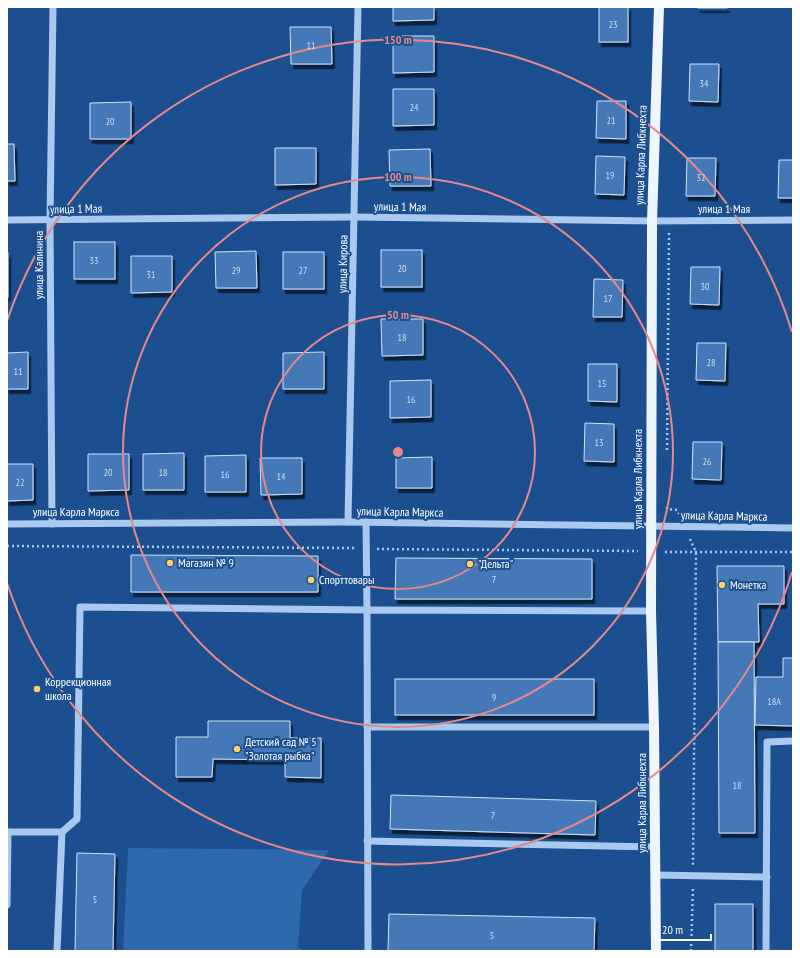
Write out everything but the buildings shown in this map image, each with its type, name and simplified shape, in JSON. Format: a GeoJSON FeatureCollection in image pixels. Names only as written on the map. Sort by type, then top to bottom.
{"type":"FeatureCollection","features":[{"type":"Feature","properties":{"kind":"main road","name":"улица Карла Либкнехта"},"geometry":{"type":"LineString","coordinates":[[656,951],[651,526],[652,221],[659,7]]}},
{"type":"Feature","properties":{"kind":"street","name":"улица Калинина"},"geometry":{"type":"LineString","coordinates":[[52,524],[50,220],[53,7]]}},
{"type":"Feature","properties":{"kind":"street","name":"улица Кирова"},"geometry":{"type":"LineString","coordinates":[[348,522],[358,7]]}},
{"type":"Feature","properties":{"kind":"street","name":"улица 1 Мая"},"geometry":{"type":"LineString","coordinates":[[7,220],[355,217],[652,221],[793,220]]}},
{"type":"Feature","properties":{"kind":"street","name":"улица Карла Маркса"},"geometry":{"type":"LineString","coordinates":[[7,524],[366,522],[793,528]]}},
{"type":"Feature","properties":{"kind":"street"},"geometry":{"type":"LineString","coordinates":[[366,522],[368,951]]}},
{"type":"Feature","properties":{"kind":"street"},"geometry":{"type":"LineString","coordinates":[[7,906],[7,832],[62,832],[77,819],[80,607],[651,612]]}},
{"type":"Feature","properties":{"kind":"street"},"geometry":{"type":"LineString","coordinates":[[367,727],[654,727]]}},
{"type":"Feature","properties":{"kind":"street"},"geometry":{"type":"LineString","coordinates":[[766,951],[768,742],[793,741]]}},
{"type":"Feature","properties":{"kind":"street"},"geometry":{"type":"LineString","coordinates":[[57,951],[62,832]]}},
{"type":"Feature","properties":{"kind":"street"},"geometry":{"type":"LineString","coordinates":[[368,841],[655,847]]}},
{"type":"Feature","properties":{"kind":"street"},"geometry":{"type":"LineString","coordinates":[[656,875],[767,877]]}},
{"type":"Feature","properties":{"kind":"path"},"geometry":{"type":"LineString","coordinates":[[667,455],[669,221]]}},
{"type":"Feature","properties":{"kind":"path"},"geometry":{"type":"LineString","coordinates":[[667,502],[667,510],[677,510],[696,552],[691,951]]}},
{"type":"Feature","properties":{"kind":"path"},"geometry":{"type":"LineString","coordinates":[[7,546],[793,552]]}},
{"type":"Feature","properties":{"kind":"shaded area"},"geometry":{"type":"Polygon","coordinates":[[[128,848],[329,850],[302,890],[298,947],[304,951],[123,951],[128,848]]]}},
{"type":"Feature","properties":{"kind":"place","name":"Магазин № 9"},"geometry":{"type":"Point","coordinates":[170,563]}},
{"type":"Feature","properties":{"kind":"place","name":"\"Дельта\""},"geometry":{"type":"Point","coordinates":[470,564]}},
{"type":"Feature","properties":{"kind":"place","name":"Спорттовары"},"geometry":{"type":"Point","coordinates":[311,580]}},
{"type":"Feature","properties":{"kind":"place","name":"Монетка"},"geometry":{"type":"Point","coordinates":[722,585]}},
{"type":"Feature","properties":{"kind":"place","name":"Коррекционная школа"},"geometry":{"type":"Point","coordinates":[37,689]}},
{"type":"Feature","properties":{"kind":"place","name":"Детский сад № 5 \"Золотая рыбка\""},"geometry":{"type":"Point","coordinates":[237,749]}}]}
